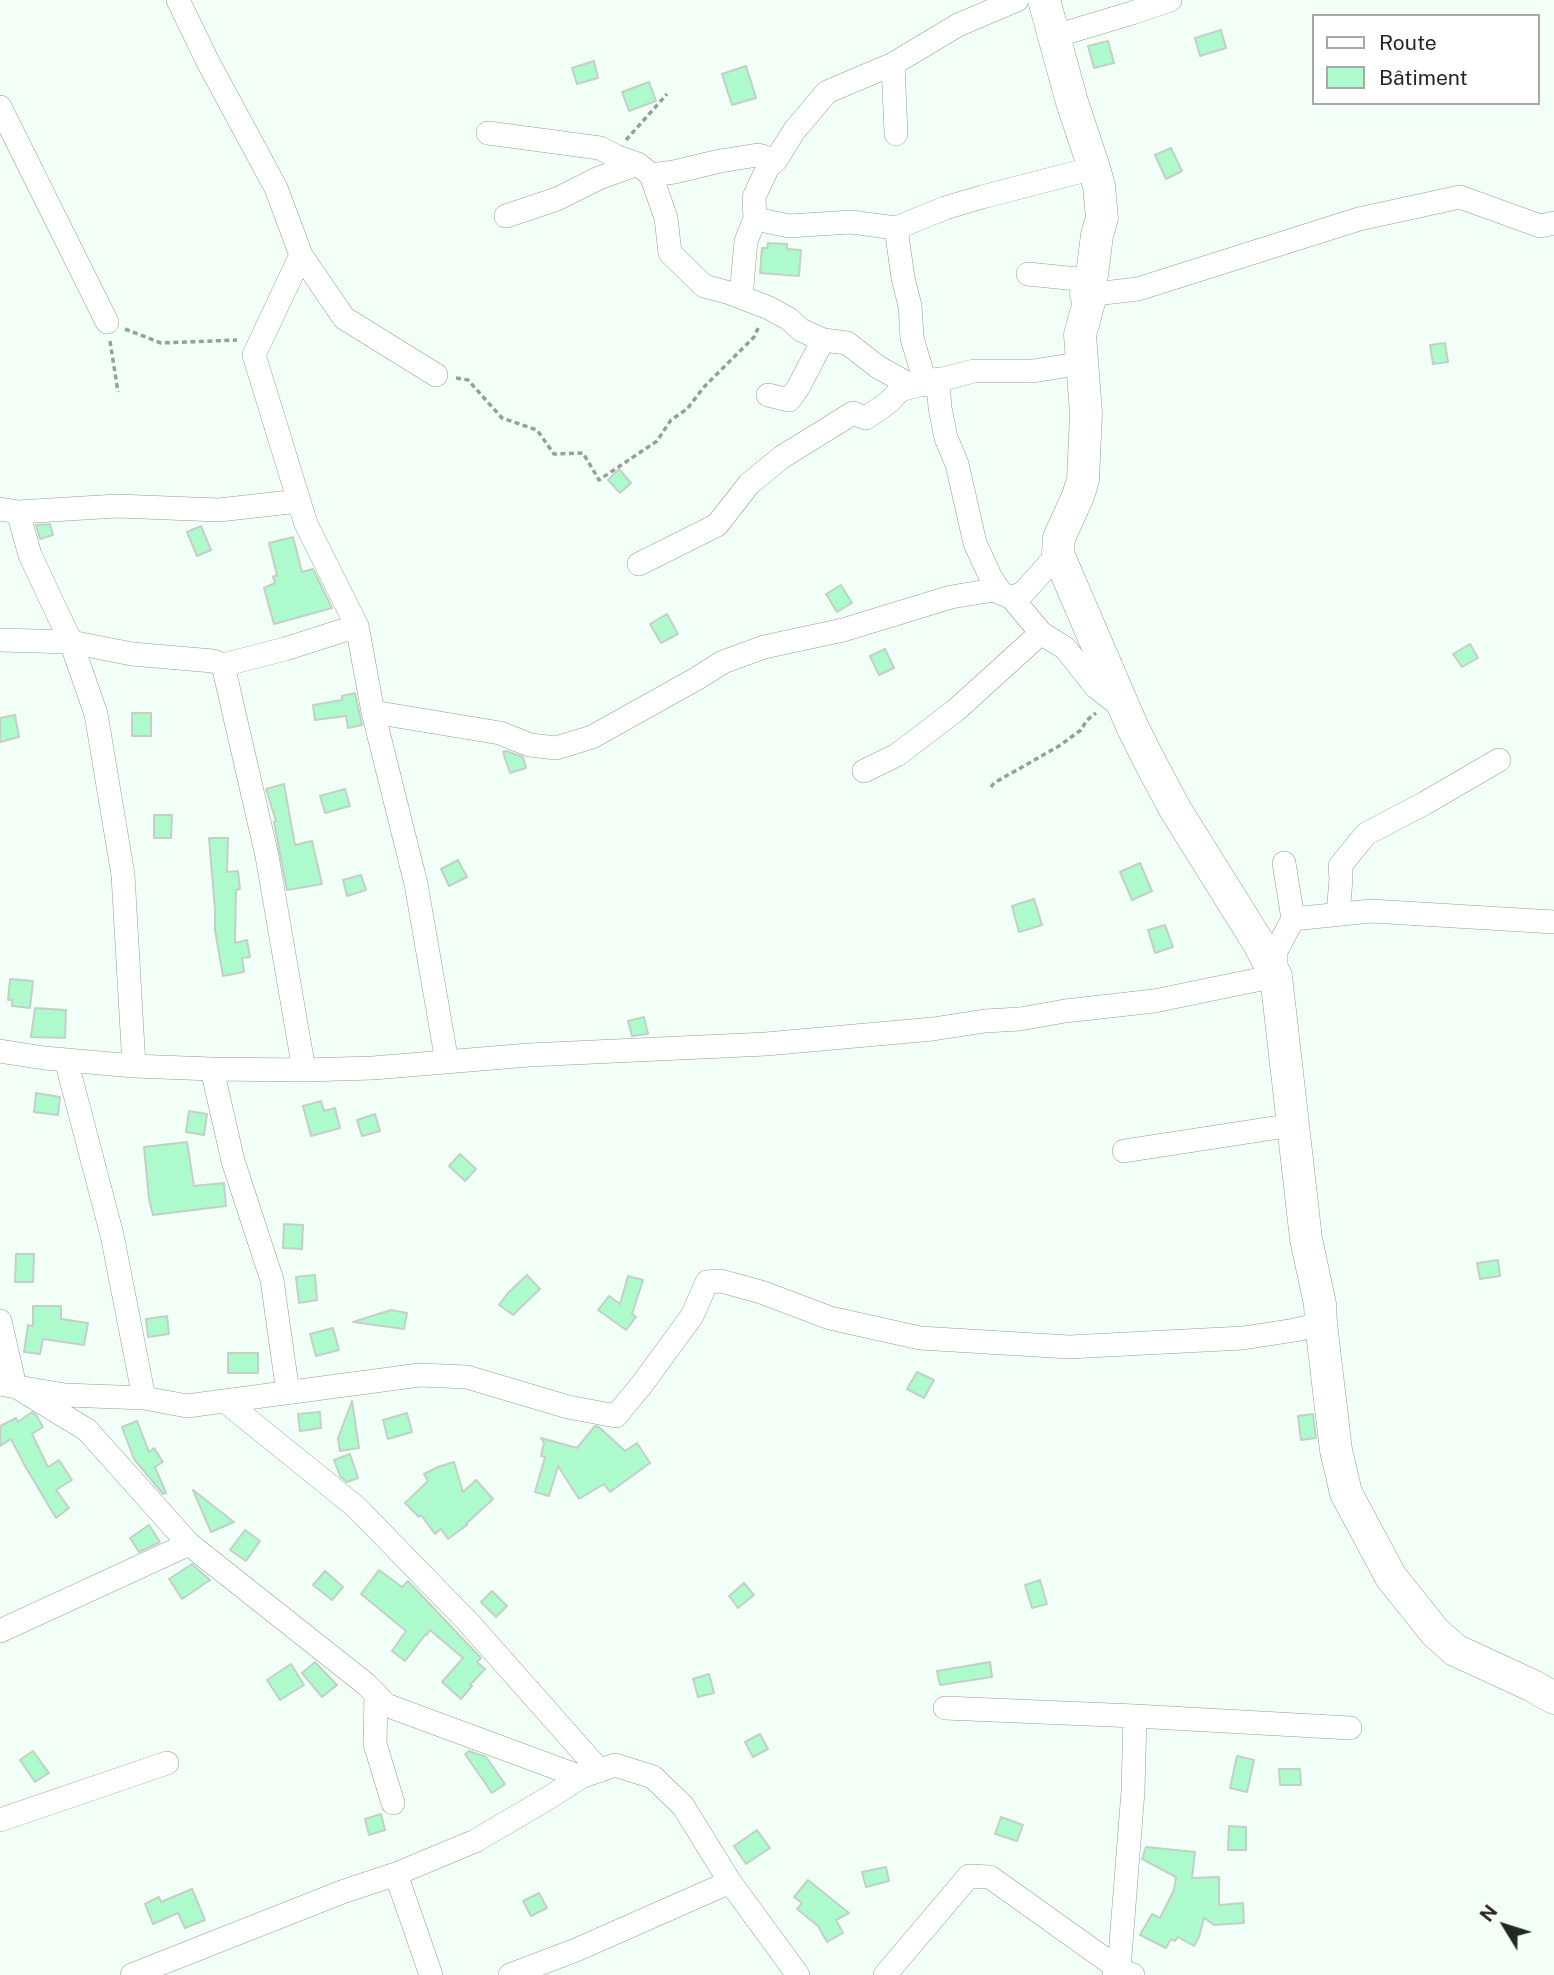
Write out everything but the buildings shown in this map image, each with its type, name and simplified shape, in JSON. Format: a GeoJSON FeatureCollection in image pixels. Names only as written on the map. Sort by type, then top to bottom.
{"type":"FeatureCollection","features":[{"type":"Feature","properties":{"kind":"street"},"geometry":{"type":"LineString","coordinates":[[178,0],[276,188],[301,255],[344,318],[436,375]]}},
{"type":"Feature","properties":{"kind":"street"},"geometry":{"type":"LineString","coordinates":[[741,297],[746,241],[755,219],[754,197],[766,171],[794,131],[827,92],[892,64],[958,25],[1017,0]]}},
{"type":"Feature","properties":{"kind":"street"},"geometry":{"type":"LineString","coordinates":[[1044,0],[1099,186],[1102,218],[1092,275],[1086,288],[1089,302],[1080,335],[1086,413],[1083,480],[1059,538],[1058,554],[1132,726],[1175,808],[1276,976]]}},
{"type":"Feature","properties":{"kind":"street"},"geometry":{"type":"LineString","coordinates":[[1055,36],[1170,0]]}},
{"type":"Feature","properties":{"kind":"street"},"geometry":{"type":"LineString","coordinates":[[892,64],[896,134]]}},
{"type":"Feature","properties":{"kind":"street"},"geometry":{"type":"LineString","coordinates":[[0,107],[107,322]]}},
{"type":"Feature","properties":{"kind":"street"},"geometry":{"type":"LineString","coordinates":[[488,133],[600,148],[645,169],[666,218],[670,253],[704,286],[769,308],[789,319],[801,331],[823,340],[847,343],[878,367],[925,383]]}},
{"type":"Feature","properties":{"kind":"street"},"geometry":{"type":"LineString","coordinates":[[506,216],[557,199],[599,178],[645,169],[674,172],[758,155],[776,160]]}},
{"type":"Feature","properties":{"kind":"street"},"geometry":{"type":"LineString","coordinates":[[755,219],[789,226],[851,222],[896,228],[945,208],[1094,168]]}},
{"type":"Feature","properties":{"kind":"street"},"geometry":{"type":"LineString","coordinates":[[1028,274],[1086,288],[1138,289],[1359,219],[1460,197],[1540,226],[1554,223]]}},
{"type":"Feature","properties":{"kind":"street"},"geometry":{"type":"LineString","coordinates":[[896,228],[910,306],[912,338],[925,383],[940,408],[946,438],[957,464],[975,543],[991,578],[1041,633],[1065,648],[1096,687],[1127,711]]}},
{"type":"Feature","properties":{"kind":"street"},"geometry":{"type":"LineString","coordinates":[[301,255],[254,355],[306,524],[357,626],[373,712],[416,884],[447,1062]]}},
{"type":"Feature","properties":{"kind":"street"},"geometry":{"type":"LineString","coordinates":[[768,395],[789,400],[823,340]]}},
{"type":"Feature","properties":{"kind":"street"},"geometry":{"type":"LineString","coordinates":[[639,564],[717,525],[749,484],[782,457],[853,413],[866,418],[889,402],[900,390],[974,370],[1033,371],[1083,363]]}},
{"type":"Feature","properties":{"kind":"street"},"geometry":{"type":"LineString","coordinates":[[134,1066],[123,875],[96,715],[71,642],[9,510],[117,506],[219,510],[299,501]]}},
{"type":"Feature","properties":{"kind":"street"},"geometry":{"type":"LineString","coordinates":[[373,712],[500,733],[530,745],[556,748],[592,737],[723,662],[754,651],[843,630],[951,597],[994,590],[1007,595],[1024,592],[1058,554]]}},
{"type":"Feature","properties":{"kind":"street"},"geometry":{"type":"LineString","coordinates":[[0,640],[71,642],[132,654],[213,661],[223,665],[357,626]]}},
{"type":"Feature","properties":{"kind":"street"},"geometry":{"type":"LineString","coordinates":[[864,771],[897,755],[956,710],[1041,633]]}},
{"type":"Feature","properties":{"kind":"street"},"geometry":{"type":"LineString","coordinates":[[223,665],[267,856],[304,1070]]}},
{"type":"Feature","properties":{"kind":"street"},"geometry":{"type":"LineString","coordinates":[[1338,914],[1340,866],[1366,834],[1499,760]]}},
{"type":"Feature","properties":{"kind":"street"},"geometry":{"type":"LineString","coordinates":[[1284,863],[1293,919],[1276,951],[1276,976],[1306,1239],[1320,1304],[1336,1450],[1346,1493],[1391,1577],[1435,1632],[1455,1650],[1554,1698]]}},
{"type":"Feature","properties":{"kind":"street"},"geometry":{"type":"LineString","coordinates":[[1293,919],[1371,911],[1554,922]]}},
{"type":"Feature","properties":{"kind":"street"},"geometry":{"type":"LineString","coordinates":[[0,1051],[134,1066],[304,1070],[373,1068],[529,1055],[766,1044],[899,1032],[1154,1001],[1276,976]]}},
{"type":"Feature","properties":{"kind":"street"},"geometry":{"type":"LineString","coordinates":[[66,1060],[111,1235],[144,1398]]}},
{"type":"Feature","properties":{"kind":"street"},"geometry":{"type":"LineString","coordinates":[[212,1069],[233,1161],[272,1280],[288,1393]]}},
{"type":"Feature","properties":{"kind":"street"},"geometry":{"type":"LineString","coordinates":[[1124,1151],[1293,1125]]}},
{"type":"Feature","properties":{"kind":"street"},"geometry":{"type":"LineString","coordinates":[[8,1385],[65,1395],[144,1398],[187,1406],[420,1375],[467,1377],[568,1407],[616,1416],[692,1316],[707,1282],[722,1281],[761,1292],[830,1318],[919,1338],[1069,1347],[1243,1338],[1321,1324]]}},
{"type":"Feature","properties":{"kind":"street"},"geometry":{"type":"LineString","coordinates":[[0,1321],[8,1385]]}},
{"type":"Feature","properties":{"kind":"street"},"geometry":{"type":"LineString","coordinates":[[8,1385],[87,1430],[189,1544],[367,1685],[386,1705],[590,1774]]}},
{"type":"Feature","properties":{"kind":"street"},"geometry":{"type":"LineString","coordinates":[[225,1401],[356,1507],[468,1622],[590,1774]]}},
{"type":"Feature","properties":{"kind":"street"},"geometry":{"type":"LineString","coordinates":[[0,1631],[189,1544]]}},
{"type":"Feature","properties":{"kind":"street"},"geometry":{"type":"LineString","coordinates":[[376,1694],[375,1744],[393,1802]]}},
{"type":"Feature","properties":{"kind":"street"},"geometry":{"type":"LineString","coordinates":[[945,1708],[1350,1728]]}},
{"type":"Feature","properties":{"kind":"street"},"geometry":{"type":"LineString","coordinates":[[1122,1973],[1135,1716]]}},
{"type":"Feature","properties":{"kind":"street"},"geometry":{"type":"LineString","coordinates":[[0,1820],[167,1763]]}},
{"type":"Feature","properties":{"kind":"street"},"geometry":{"type":"LineString","coordinates":[[132,1975],[342,1892],[396,1874],[475,1840],[590,1774],[615,1765],[653,1777],[683,1806],[730,1882],[798,1975]]}},
{"type":"Feature","properties":{"kind":"street"},"geometry":{"type":"LineString","coordinates":[[396,1874],[431,1975]]}},
{"type":"Feature","properties":{"kind":"street"},"geometry":{"type":"LineString","coordinates":[[885,1975],[969,1876],[990,1877],[1122,1973]]}},
{"type":"Feature","properties":{"kind":"street"},"geometry":{"type":"LineString","coordinates":[[510,1975],[576,1950],[730,1882]]}},
{"type":"Feature","properties":{"kind":"path"},"geometry":{"type":"LineString","coordinates":[[615,156],[667,94]]}},
{"type":"Feature","properties":{"kind":"path"},"geometry":{"type":"LineString","coordinates":[[436,375],[468,380],[502,418],[537,430],[554,454],[583,453],[599,480],[657,441],[671,421],[687,408],[754,337],[769,308]]}},
{"type":"Feature","properties":{"kind":"path"},"geometry":{"type":"LineString","coordinates":[[118,391],[107,322],[162,343],[262,338]]}},
{"type":"Feature","properties":{"kind":"path"},"geometry":{"type":"LineString","coordinates":[[991,787],[1059,746],[1081,730],[1087,720],[1106,707],[1127,711]]}}]}
